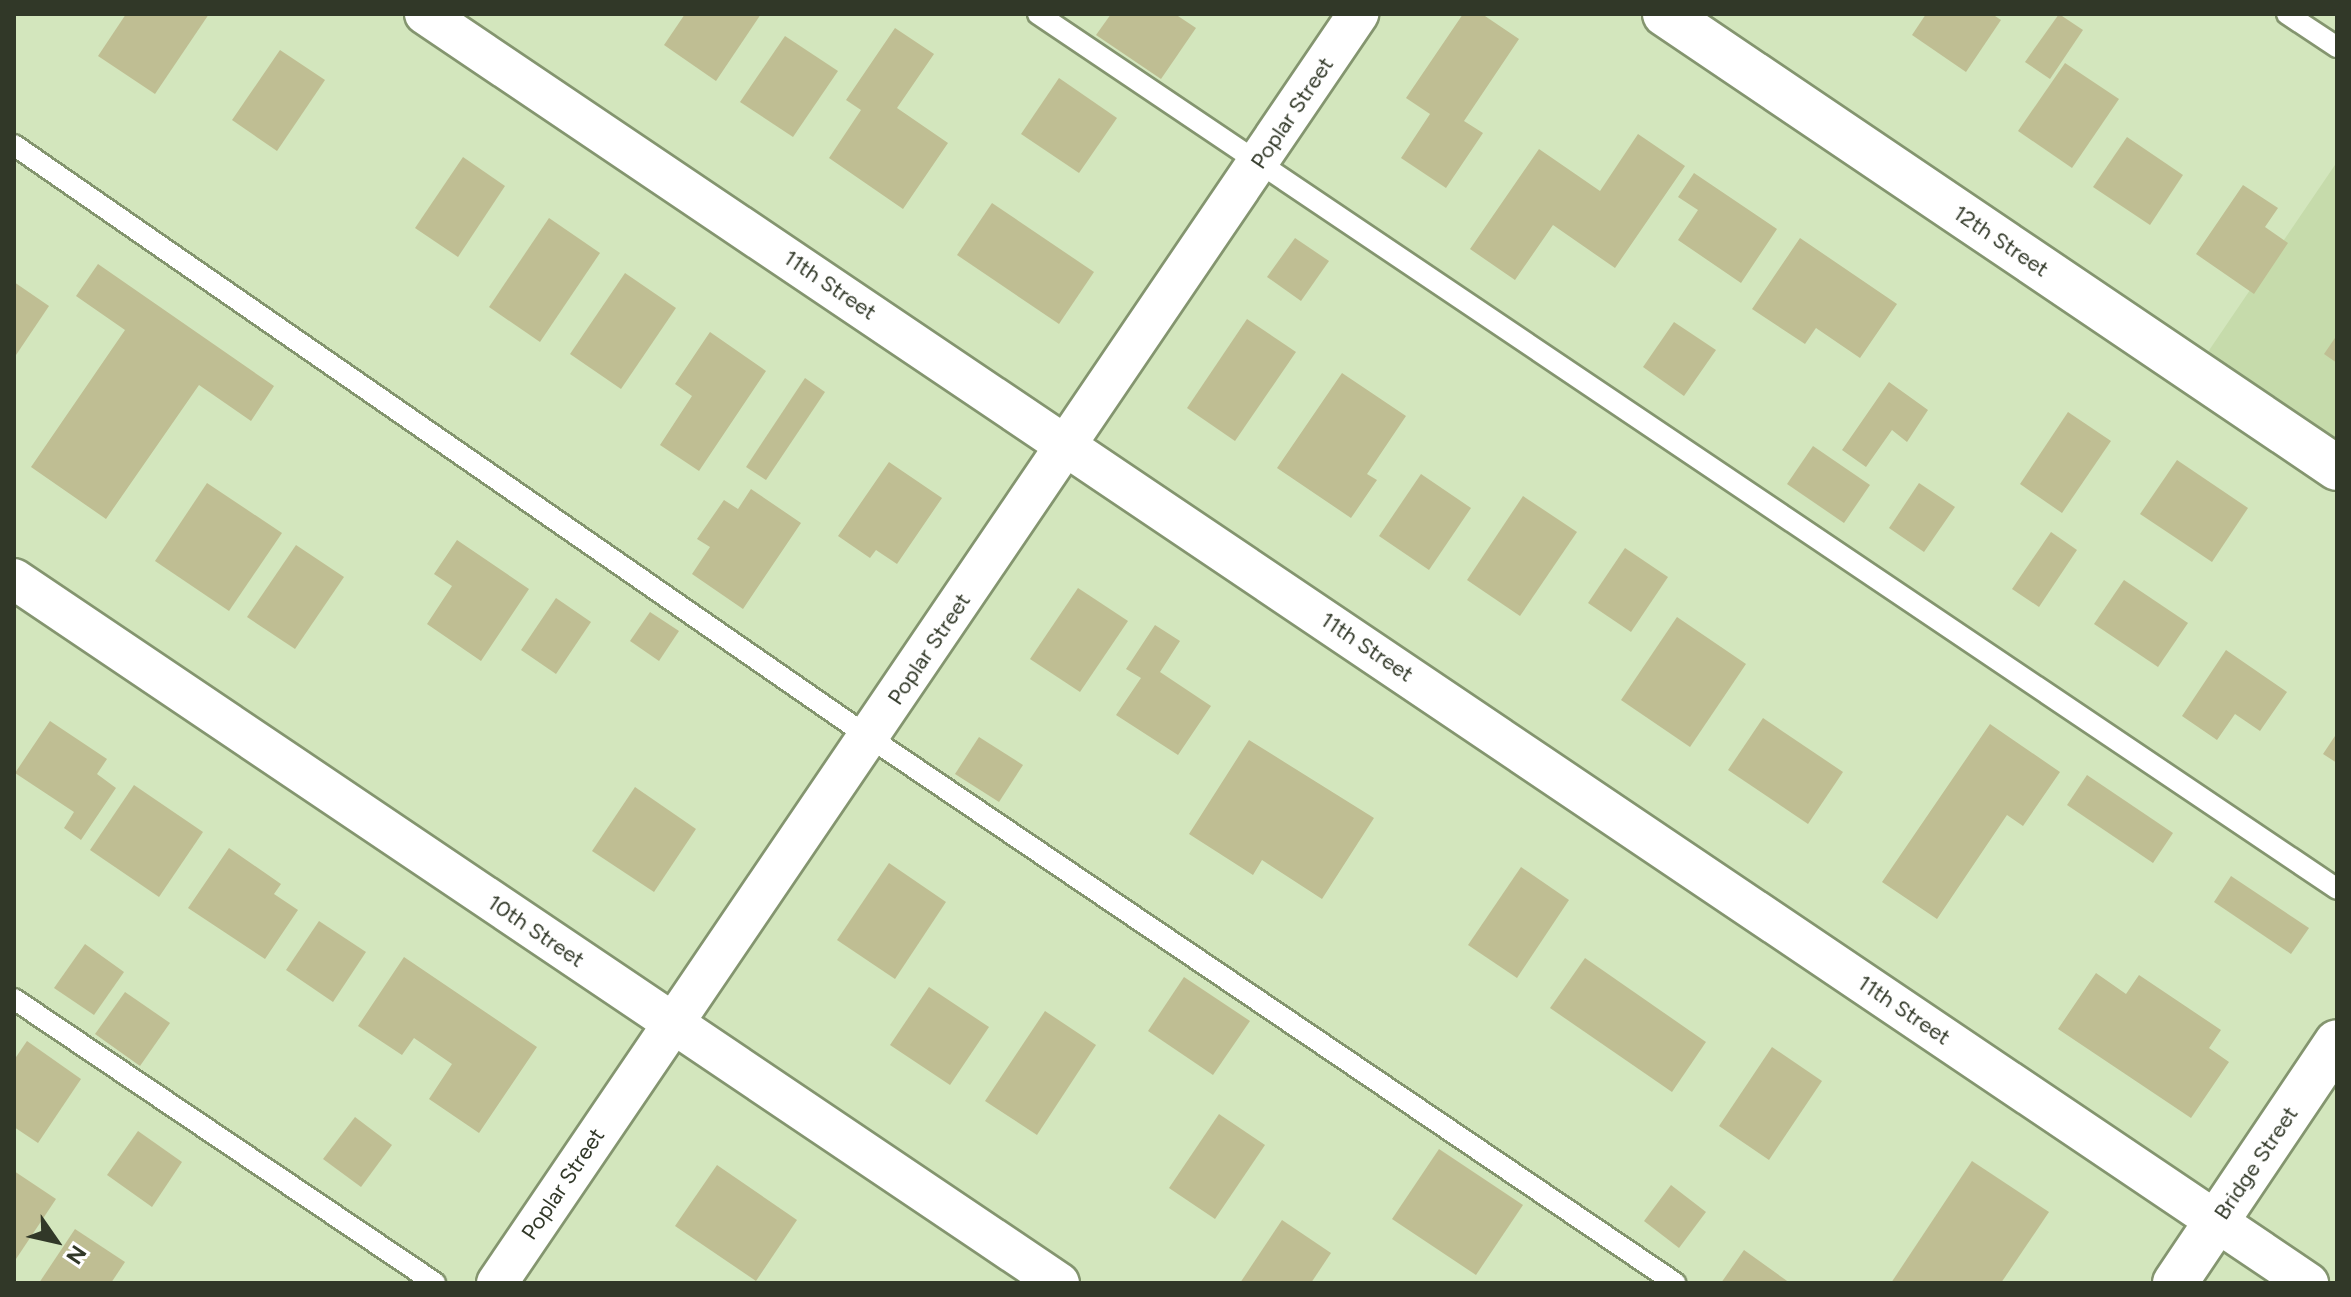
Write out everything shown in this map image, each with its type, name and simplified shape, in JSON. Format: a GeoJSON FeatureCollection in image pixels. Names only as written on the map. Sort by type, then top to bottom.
{"type":"FeatureCollection","features":[{"type":"Feature","properties":{"kind":"main road","name":"12th Street"},"geometry":{"type":"LineString","coordinates":[[1665,14],[2337,468]]}},
{"type":"Feature","properties":{"kind":"main road","name":"Bridge Street"},"geometry":{"type":"LineString","coordinates":[[2175,1283],[2337,1042]]}},
{"type":"Feature","properties":{"kind":"street","name":"11th Street"},"geometry":{"type":"LineString","coordinates":[[425,14],[2308,1283]]}},
{"type":"Feature","properties":{"kind":"street","name":"Poplar Street"},"geometry":{"type":"LineString","coordinates":[[497,1283],[671,1022],[1068,446],[1358,14]]}},
{"type":"Feature","properties":{"kind":"street","name":"10th Street"},"geometry":{"type":"LineString","coordinates":[[14,579],[1059,1283]]}},
{"type":"Feature","properties":{"kind":"lane"},"geometry":{"type":"LineString","coordinates":[[1038,14],[2337,889]]}},
{"type":"Feature","properties":{"kind":"lane"},"geometry":{"type":"LineString","coordinates":[[2287,14],[2337,47]]}},
{"type":"Feature","properties":{"kind":"lane"},"geometry":{"type":"LineString","coordinates":[[14,145],[869,737],[1675,1283]]}},
{"type":"Feature","properties":{"kind":"lane"},"geometry":{"type":"LineString","coordinates":[[14,999],[435,1283]]}},
{"type":"Feature","properties":{"kind":"shaded area"},"geometry":{"type":"Polygon","coordinates":[[[2337,162],[2337,468],[2195,371],[2337,162]]]}},
{"type":"Feature","properties":{"kind":"building"},"geometry":{"type":"Polygon","coordinates":[[[126,14],[209,14],[155,94],[98,56],[126,14]]]}},
{"type":"Feature","properties":{"kind":"building"},"geometry":{"type":"Polygon","coordinates":[[[685,14],[761,14],[716,81],[664,45],[685,14]]]}},
{"type":"Feature","properties":{"kind":"building"},"geometry":{"type":"Polygon","coordinates":[[[1111,14],[1175,14],[1196,28],[1161,79],[1096,35],[1111,14]]]}},
{"type":"Feature","properties":{"kind":"building"},"geometry":{"type":"Polygon","coordinates":[[[1463,14],[1482,14],[1519,39],[1464,121],[1483,133],[1446,188],[1401,158],[1430,114],[1406,98],[1463,14]]]}},
{"type":"Feature","properties":{"kind":"building"},"geometry":{"type":"Polygon","coordinates":[[[1926,14],[1992,14],[2001,20],[1966,72],[1912,35],[1926,14]]]}},
{"type":"Feature","properties":{"kind":"building"},"geometry":{"type":"Polygon","coordinates":[[[2059,14],[2083,30],[2050,79],[2025,62],[2059,14]]]}},
{"type":"Feature","properties":{"kind":"building"},"geometry":{"type":"Polygon","coordinates":[[[895,28],[934,54],[897,108],[948,143],[903,209],[829,158],[861,110],[846,100],[895,28]]]}},
{"type":"Feature","properties":{"kind":"building"},"geometry":{"type":"Polygon","coordinates":[[[785,36],[838,71],[793,137],[740,102],[785,36]]]}},
{"type":"Feature","properties":{"kind":"building"},"geometry":{"type":"Polygon","coordinates":[[[280,50],[325,80],[277,151],[232,120],[280,50]]]}},
{"type":"Feature","properties":{"kind":"building"},"geometry":{"type":"Polygon","coordinates":[[[2065,63],[2119,99],[2072,168],[2018,131],[2065,63]]]}},
{"type":"Feature","properties":{"kind":"building"},"geometry":{"type":"Polygon","coordinates":[[[1059,78],[1117,118],[1079,173],[1021,134],[1059,78]]]}},
{"type":"Feature","properties":{"kind":"building"},"geometry":{"type":"Polygon","coordinates":[[[1638,134],[1685,166],[1615,268],[1553,225],[1515,280],[1470,249],[1539,149],[1600,191],[1638,134]]]}},
{"type":"Feature","properties":{"kind":"building"},"geometry":{"type":"Polygon","coordinates":[[[2127,137],[2183,175],[2150,225],[2093,187],[2127,137]]]}},
{"type":"Feature","properties":{"kind":"building"},"geometry":{"type":"Polygon","coordinates":[[[463,157],[505,186],[458,257],[415,228],[463,157]]]}},
{"type":"Feature","properties":{"kind":"building"},"geometry":{"type":"Polygon","coordinates":[[[1694,173],[1777,229],[1741,283],[1678,240],[1698,210],[1678,197],[1694,173]]]}},
{"type":"Feature","properties":{"kind":"building"},"geometry":{"type":"Polygon","coordinates":[[[2243,185],[2278,208],[2265,227],[2288,243],[2254,294],[2196,254],[2243,185]]]}},
{"type":"Feature","properties":{"kind":"building"},"geometry":{"type":"Polygon","coordinates":[[[992,203],[1094,272],[1059,324],[957,255],[992,203]]]}},
{"type":"Feature","properties":{"kind":"building"},"geometry":{"type":"Polygon","coordinates":[[[549,218],[600,253],[540,342],[489,307],[549,218]]]}},
{"type":"Feature","properties":{"kind":"building"},"geometry":{"type":"Polygon","coordinates":[[[1295,238],[1329,261],[1301,301],[1267,277],[1295,238]]]}},
{"type":"Feature","properties":{"kind":"building"},"geometry":{"type":"Polygon","coordinates":[[[1800,238],[1897,304],[1860,358],[1816,328],[1805,344],[1752,309],[1800,238]]]}},
{"type":"Feature","properties":{"kind":"building"},"geometry":{"type":"Polygon","coordinates":[[[98,264],[274,386],[251,421],[199,385],[106,519],[31,467],[125,330],[76,296],[98,264]]]}},
{"type":"Feature","properties":{"kind":"building"},"geometry":{"type":"Polygon","coordinates":[[[625,273],[676,308],[621,389],[570,354],[625,273]]]}},
{"type":"Feature","properties":{"kind":"building"},"geometry":{"type":"Polygon","coordinates":[[[14,282],[49,306],[14,358],[14,282]]]}},
{"type":"Feature","properties":{"kind":"building"},"geometry":{"type":"Polygon","coordinates":[[[1247,319],[1296,352],[1235,441],[1187,408],[1247,319]]]}},
{"type":"Feature","properties":{"kind":"building"},"geometry":{"type":"Polygon","coordinates":[[[1674,322],[1716,350],[1684,396],[1643,367],[1674,322]]]}},
{"type":"Feature","properties":{"kind":"building"},"geometry":{"type":"Polygon","coordinates":[[[710,332],[766,371],[699,471],[660,445],[692,396],[675,384],[710,332]]]}},
{"type":"Feature","properties":{"kind":"building"},"geometry":{"type":"Polygon","coordinates":[[[2337,335],[2337,363],[2324,354],[2337,335]]]}},
{"type":"Feature","properties":{"kind":"building"},"geometry":{"type":"Polygon","coordinates":[[[1342,373],[1406,416],[1367,474],[1377,480],[1351,518],[1277,468],[1342,373]]]}},
{"type":"Feature","properties":{"kind":"building"},"geometry":{"type":"Polygon","coordinates":[[[805,378],[825,392],[766,480],[746,467],[805,378]]]}},
{"type":"Feature","properties":{"kind":"building"},"geometry":{"type":"Polygon","coordinates":[[[1889,382],[1928,410],[1907,442],[1892,430],[1866,467],[1842,450],[1889,382]]]}},
{"type":"Feature","properties":{"kind":"building"},"geometry":{"type":"Polygon","coordinates":[[[2068,412],[2111,441],[2062,513],[2020,484],[2068,412]]]}},
{"type":"Feature","properties":{"kind":"building"},"geometry":{"type":"Polygon","coordinates":[[[1813,446],[1870,485],[1844,523],[1787,484],[1813,446]]]}},
{"type":"Feature","properties":{"kind":"building"},"geometry":{"type":"Polygon","coordinates":[[[2177,460],[2248,508],[2212,562],[2140,514],[2177,460]]]}},
{"type":"Feature","properties":{"kind":"building"},"geometry":{"type":"Polygon","coordinates":[[[889,462],[942,498],[897,564],[876,550],[870,558],[838,536],[889,462]]]}},
{"type":"Feature","properties":{"kind":"building"},"geometry":{"type":"Polygon","coordinates":[[[1421,474],[1471,508],[1429,570],[1379,536],[1421,474]]]}},
{"type":"Feature","properties":{"kind":"building"},"geometry":{"type":"Polygon","coordinates":[[[207,483],[282,533],[229,611],[155,561],[207,483]]]}},
{"type":"Feature","properties":{"kind":"building"},"geometry":{"type":"Polygon","coordinates":[[[1919,483],[1955,507],[1924,552],[1889,528],[1919,483]]]}},
{"type":"Feature","properties":{"kind":"building"},"geometry":{"type":"Polygon","coordinates":[[[751,489],[801,523],[743,609],[692,574],[710,547],[697,539],[724,500],[738,509],[751,489]]]}},
{"type":"Feature","properties":{"kind":"building"},"geometry":{"type":"Polygon","coordinates":[[[1523,496],[1577,532],[1520,616],[1467,580],[1523,496]]]}},
{"type":"Feature","properties":{"kind":"building"},"geometry":{"type":"Polygon","coordinates":[[[2051,532],[2077,550],[2039,607],[2012,589],[2051,532]]]}},
{"type":"Feature","properties":{"kind":"building"},"geometry":{"type":"Polygon","coordinates":[[[457,540],[529,589],[481,661],[427,624],[452,586],[434,574],[457,540]]]}},
{"type":"Feature","properties":{"kind":"building"},"geometry":{"type":"Polygon","coordinates":[[[296,545],[344,577],[295,649],[247,617],[296,545]]]}},
{"type":"Feature","properties":{"kind":"building"},"geometry":{"type":"Polygon","coordinates":[[[1625,548],[1668,577],[1631,632],[1588,603],[1625,548]]]}},
{"type":"Feature","properties":{"kind":"building"},"geometry":{"type":"Polygon","coordinates":[[[2124,580],[2188,623],[2158,667],[2094,624],[2124,580]]]}},
{"type":"Feature","properties":{"kind":"building"},"geometry":{"type":"Polygon","coordinates":[[[1078,588],[1128,621],[1080,692],[1030,659],[1078,588]]]}},
{"type":"Feature","properties":{"kind":"building"},"geometry":{"type":"Polygon","coordinates":[[[556,598],[591,622],[556,674],[521,650],[556,598]]]}},
{"type":"Feature","properties":{"kind":"building"},"geometry":{"type":"Polygon","coordinates":[[[650,612],[679,631],[659,661],[630,641],[650,612]]]}},
{"type":"Feature","properties":{"kind":"building"},"geometry":{"type":"Polygon","coordinates":[[[1677,617],[1746,664],[1690,747],[1621,700],[1677,617]]]}},
{"type":"Feature","properties":{"kind":"building"},"geometry":{"type":"Polygon","coordinates":[[[1155,625],[1180,641],[1160,672],[1211,706],[1178,755],[1116,715],[1141,678],[1126,669],[1155,625]]]}},
{"type":"Feature","properties":{"kind":"building"},"geometry":{"type":"Polygon","coordinates":[[[2226,650],[2287,692],[2260,731],[2235,714],[2217,740],[2182,716],[2226,650]]]}},
{"type":"Feature","properties":{"kind":"building"},"geometry":{"type":"Polygon","coordinates":[[[1763,718],[1843,772],[1808,824],[1728,770],[1763,718]]]}},
{"type":"Feature","properties":{"kind":"building"},"geometry":{"type":"Polygon","coordinates":[[[50,721],[107,759],[97,774],[116,788],[81,840],[64,828],[74,812],[15,773],[50,721]]]}},
{"type":"Feature","properties":{"kind":"building"},"geometry":{"type":"Polygon","coordinates":[[[1990,724],[2060,772],[2023,826],[2007,815],[1937,919],[1882,882],[1990,724]]]}},
{"type":"Feature","properties":{"kind":"building"},"geometry":{"type":"Polygon","coordinates":[[[2337,733],[2337,763],[2323,754],[2337,733]]]}},
{"type":"Feature","properties":{"kind":"building"},"geometry":{"type":"Polygon","coordinates":[[[979,737],[1023,765],[999,802],[955,774],[979,737]]]}},
{"type":"Feature","properties":{"kind":"building"},"geometry":{"type":"Polygon","coordinates":[[[1249,740],[1374,818],[1322,899],[1262,860],[1253,875],[1189,834],[1249,740]]]}},
{"type":"Feature","properties":{"kind":"building"},"geometry":{"type":"Polygon","coordinates":[[[2087,775],[2173,833],[2153,863],[2067,805],[2087,775]]]}},
{"type":"Feature","properties":{"kind":"building"},"geometry":{"type":"Polygon","coordinates":[[[134,785],[203,832],[159,897],[90,850],[134,785]]]}},
{"type":"Feature","properties":{"kind":"building"},"geometry":{"type":"Polygon","coordinates":[[[635,787],[696,829],[654,892],[592,851],[635,787]]]}},
{"type":"Feature","properties":{"kind":"building"},"geometry":{"type":"Polygon","coordinates":[[[229,848],[281,884],[274,894],[298,910],[265,959],[188,908],[229,848]]]}},
{"type":"Feature","properties":{"kind":"building"},"geometry":{"type":"Polygon","coordinates":[[[889,863],[946,902],[895,979],[837,940],[889,863]]]}},
{"type":"Feature","properties":{"kind":"building"},"geometry":{"type":"Polygon","coordinates":[[[1521,867],[1569,900],[1517,978],[1468,945],[1521,867]]]}},
{"type":"Feature","properties":{"kind":"building"},"geometry":{"type":"Polygon","coordinates":[[[2231,876],[2309,928],[2291,954],[2214,902],[2231,876]]]}},
{"type":"Feature","properties":{"kind":"building"},"geometry":{"type":"Polygon","coordinates":[[[319,921],[366,952],[333,1002],[286,970],[319,921]]]}},
{"type":"Feature","properties":{"kind":"building"},"geometry":{"type":"Polygon","coordinates":[[[85,944],[124,972],[94,1015],[54,988],[85,944]]]}},
{"type":"Feature","properties":{"kind":"building"},"geometry":{"type":"Polygon","coordinates":[[[404,957],[537,1047],[479,1133],[429,1099],[452,1064],[414,1038],[402,1055],[358,1026],[404,957]]]}},
{"type":"Feature","properties":{"kind":"building"},"geometry":{"type":"Polygon","coordinates":[[[1585,958],[1706,1042],[1672,1092],[1550,1008],[1585,958]]]}},
{"type":"Feature","properties":{"kind":"building"},"geometry":{"type":"Polygon","coordinates":[[[2096,973],[2126,994],[2139,975],[2221,1030],[2209,1048],[2229,1062],[2191,1118],[2058,1029],[2096,973]]]}},
{"type":"Feature","properties":{"kind":"building"},"geometry":{"type":"Polygon","coordinates":[[[1184,977],[1250,1021],[1213,1075],[1148,1031],[1184,977]]]}},
{"type":"Feature","properties":{"kind":"building"},"geometry":{"type":"Polygon","coordinates":[[[929,987],[989,1027],[950,1085],[890,1045],[929,987]]]}},
{"type":"Feature","properties":{"kind":"building"},"geometry":{"type":"Polygon","coordinates":[[[125,992],[170,1023],[140,1066],[95,1034],[125,992]]]}},
{"type":"Feature","properties":{"kind":"building"},"geometry":{"type":"Polygon","coordinates":[[[1045,1011],[1096,1045],[1037,1135],[985,1101],[1045,1011]]]}},
{"type":"Feature","properties":{"kind":"building"},"geometry":{"type":"Polygon","coordinates":[[[27,1041],[81,1079],[38,1143],[14,1127],[14,1060],[27,1041]]]}},
{"type":"Feature","properties":{"kind":"building"},"geometry":{"type":"Polygon","coordinates":[[[1772,1047],[1822,1081],[1769,1160],[1719,1126],[1772,1047]]]}},
{"type":"Feature","properties":{"kind":"building"},"geometry":{"type":"Polygon","coordinates":[[[1219,1114],[1265,1145],[1215,1219],[1169,1188],[1219,1114]]]}},
{"type":"Feature","properties":{"kind":"building"},"geometry":{"type":"Polygon","coordinates":[[[355,1117],[392,1145],[361,1187],[323,1159],[355,1117]]]}},
{"type":"Feature","properties":{"kind":"building"},"geometry":{"type":"Polygon","coordinates":[[[138,1131],[182,1162],[152,1207],[107,1175],[138,1131]]]}},
{"type":"Feature","properties":{"kind":"building"},"geometry":{"type":"Polygon","coordinates":[[[1439,1149],[1523,1205],[1476,1275],[1392,1219],[1439,1149]]]}},
{"type":"Feature","properties":{"kind":"building"},"geometry":{"type":"Polygon","coordinates":[[[1972,1161],[2049,1212],[2001,1283],[1891,1283],[1972,1161]]]}},
{"type":"Feature","properties":{"kind":"building"},"geometry":{"type":"Polygon","coordinates":[[[717,1165],[797,1220],[756,1281],[675,1226],[717,1165]]]}},
{"type":"Feature","properties":{"kind":"building"},"geometry":{"type":"Polygon","coordinates":[[[14,1171],[56,1199],[14,1262],[14,1171]]]}},
{"type":"Feature","properties":{"kind":"building"},"geometry":{"type":"Polygon","coordinates":[[[1671,1185],[1706,1212],[1679,1248],[1644,1221],[1671,1185]]]}},
{"type":"Feature","properties":{"kind":"building"},"geometry":{"type":"Polygon","coordinates":[[[1282,1220],[1331,1253],[1311,1283],[1240,1283],[1282,1220]]]}},
{"type":"Feature","properties":{"kind":"building"},"geometry":{"type":"Polygon","coordinates":[[[75,1229],[125,1262],[111,1283],[39,1283],[75,1229]]]}},
{"type":"Feature","properties":{"kind":"building"},"geometry":{"type":"Polygon","coordinates":[[[1744,1250],[1790,1283],[1721,1283],[1744,1250]]]}}]}
